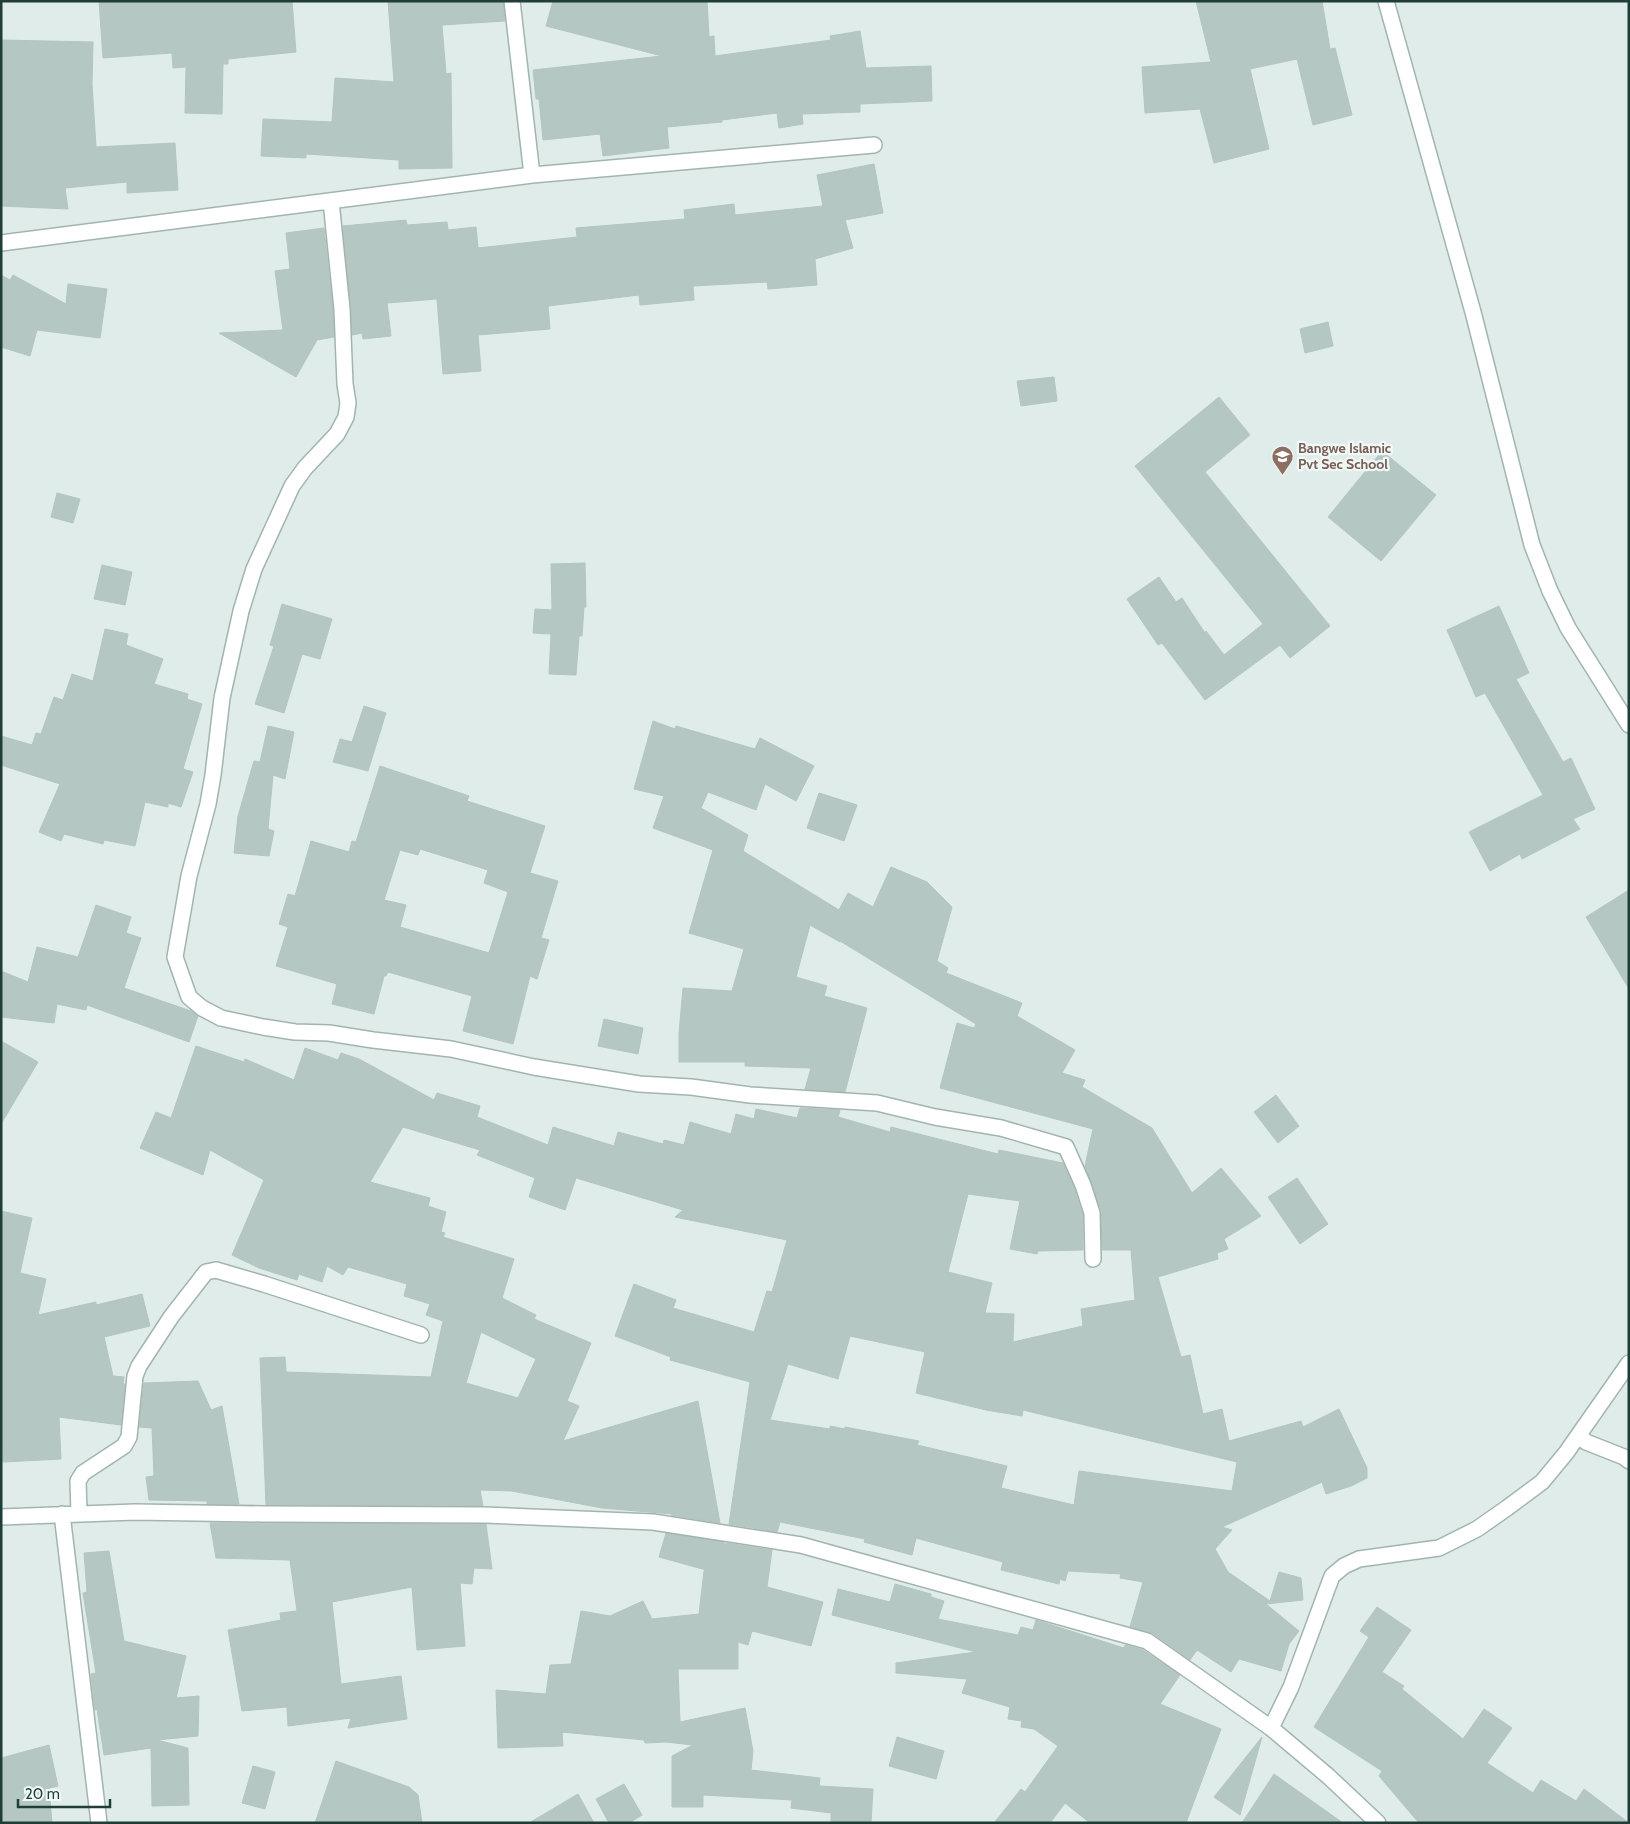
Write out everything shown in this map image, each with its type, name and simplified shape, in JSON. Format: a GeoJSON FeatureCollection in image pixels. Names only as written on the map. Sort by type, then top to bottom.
{"type":"FeatureCollection","features":[{"type":"Feature","properties":{"kind":"street"},"geometry":{"type":"LineString","coordinates":[[512,1],[532,175]]}},
{"type":"Feature","properties":{"kind":"street"},"geometry":{"type":"LineString","coordinates":[[1386,1],[1473,312],[1532,545],[1550,591],[1568,628],[1629,725]]}},
{"type":"Feature","properties":{"kind":"street"},"geometry":{"type":"LineString","coordinates":[[1,243],[532,175],[874,145]]}},
{"type":"Feature","properties":{"kind":"street"},"geometry":{"type":"LineString","coordinates":[[331,201],[342,309],[345,384],[348,403],[346,417],[337,434],[305,468],[292,486],[254,569],[241,610],[222,698],[208,804],[189,876],[175,957],[189,997],[202,1008],[221,1018],[263,1027],[295,1032],[330,1033],[451,1050],[534,1067],[638,1084],[691,1087],[750,1095],[877,1103],[935,1117],[1001,1128],[1066,1147],[1083,1186],[1092,1213],[1093,1259]]}},
{"type":"Feature","properties":{"kind":"street"},"geometry":{"type":"LineString","coordinates":[[79,1513],[78,1481],[83,1473],[124,1446],[129,1437],[135,1376],[170,1316],[206,1272],[216,1270],[264,1284],[421,1335]]}},
{"type":"Feature","properties":{"kind":"street"},"geometry":{"type":"LineString","coordinates":[[1271,1728],[1291,1687],[1332,1576],[1344,1566],[1359,1559],[1439,1548],[1477,1529],[1542,1482],[1566,1454],[1629,1363]]}},
{"type":"Feature","properties":{"kind":"street"},"geometry":{"type":"LineString","coordinates":[[1579,1435],[1586,1442],[1624,1457],[1629,1461]]}},
{"type":"Feature","properties":{"kind":"street"},"geometry":{"type":"LineString","coordinates":[[1,1517],[135,1512],[484,1515],[653,1522],[801,1544],[1147,1641],[1271,1728],[1328,1776],[1378,1823]]}},
{"type":"Feature","properties":{"kind":"street"},"geometry":{"type":"LineString","coordinates":[[62,1514],[99,1823]]}},
{"type":"Feature","properties":{"kind":"building"},"geometry":{"type":"Polygon","coordinates":[[[99,1],[292,1],[296,52],[228,59],[228,64],[223,64],[222,114],[185,113],[186,67],[173,68],[172,53],[103,58],[99,1]]]}},
{"type":"Feature","properties":{"kind":"building"},"geometry":{"type":"Polygon","coordinates":[[[388,1],[503,1],[505,21],[442,25],[446,74],[451,73],[452,168],[399,169],[399,160],[306,154],[306,158],[261,156],[263,119],[332,122],[335,78],[394,82],[388,1]]]}},
{"type":"Feature","properties":{"kind":"building"},"geometry":{"type":"Polygon","coordinates":[[[553,1],[707,1],[709,37],[714,36],[715,56],[831,40],[830,36],[860,31],[866,68],[931,66],[932,101],[860,104],[860,112],[802,114],[803,124],[779,128],[777,113],[722,120],[722,122],[667,127],[669,148],[603,156],[600,134],[543,140],[539,99],[536,99],[533,70],[662,56],[546,26],[553,1]]]}},
{"type":"Feature","properties":{"kind":"building"},"geometry":{"type":"Polygon","coordinates":[[[1196,1],[1322,1],[1330,49],[1335,48],[1352,115],[1313,125],[1297,59],[1250,69],[1269,149],[1214,163],[1200,109],[1145,113],[1142,67],[1211,62],[1196,1]]]}},
{"type":"Feature","properties":{"kind":"building"},"geometry":{"type":"Polygon","coordinates":[[[1,40],[93,42],[92,84],[96,147],[175,143],[178,190],[127,193],[127,182],[65,188],[68,209],[1,206],[1,40]]]}},
{"type":"Feature","properties":{"kind":"building"},"geometry":{"type":"Polygon","coordinates":[[[874,164],[883,213],[845,220],[853,248],[815,259],[817,285],[768,289],[767,282],[693,286],[694,300],[640,305],[639,295],[548,306],[550,329],[478,335],[481,371],[443,374],[437,299],[387,303],[391,336],[363,339],[362,333],[352,335],[343,226],[406,220],[407,225],[447,222],[448,230],[476,227],[478,248],[577,237],[576,228],[685,219],[684,210],[734,204],[735,215],[823,206],[817,175],[874,164]]]}},
{"type":"Feature","properties":{"kind":"building"},"geometry":{"type":"Polygon","coordinates":[[[324,228],[334,337],[317,340],[296,377],[219,333],[283,330],[275,271],[290,269],[286,233],[324,228]]]}},
{"type":"Feature","properties":{"kind":"building"},"geometry":{"type":"Polygon","coordinates":[[[1,275],[10,280],[13,275],[66,304],[68,284],[107,289],[100,338],[37,330],[30,356],[1,347],[1,275]]]}},
{"type":"Feature","properties":{"kind":"building"},"geometry":{"type":"Polygon","coordinates":[[[1328,322],[1333,346],[1305,353],[1300,329],[1328,322]]]}},
{"type":"Feature","properties":{"kind":"building"},"geometry":{"type":"Polygon","coordinates":[[[1054,377],[1057,401],[1021,406],[1017,381],[1054,377]]]}},
{"type":"Feature","properties":{"kind":"building"},"geometry":{"type":"Polygon","coordinates":[[[1219,397],[1250,435],[1205,472],[1330,626],[1290,658],[1280,645],[1205,700],[1162,643],[1158,645],[1127,599],[1159,577],[1176,602],[1182,598],[1205,633],[1206,631],[1224,655],[1263,624],[1135,466],[1219,397]]]}},
{"type":"Feature","properties":{"kind":"building"},"geometry":{"type":"Polygon","coordinates":[[[1382,451],[1436,495],[1381,561],[1328,517],[1382,451]]]}},
{"type":"Feature","properties":{"kind":"building"},"geometry":{"type":"Polygon","coordinates":[[[57,493],[80,499],[73,523],[51,517],[57,493]]]}},
{"type":"Feature","properties":{"kind":"building"},"geometry":{"type":"Polygon","coordinates":[[[585,563],[586,607],[584,607],[582,636],[579,636],[576,675],[549,674],[551,634],[533,633],[535,609],[552,610],[551,564],[585,563]]]}},
{"type":"Feature","properties":{"kind":"building"},"geometry":{"type":"Polygon","coordinates":[[[102,565],[132,572],[125,605],[94,599],[102,565]]]}},
{"type":"Feature","properties":{"kind":"building"},"geometry":{"type":"Polygon","coordinates":[[[282,604],[332,619],[320,659],[302,654],[284,713],[255,704],[274,646],[270,645],[282,604]]]}},
{"type":"Feature","properties":{"kind":"building"},"geometry":{"type":"Polygon","coordinates":[[[1499,606],[1529,673],[1516,679],[1563,762],[1571,758],[1595,809],[1573,819],[1580,829],[1522,859],[1520,854],[1490,871],[1469,832],[1543,795],[1485,693],[1476,697],[1447,630],[1499,606]]]}},
{"type":"Feature","properties":{"kind":"building"},"geometry":{"type":"Polygon","coordinates":[[[105,629],[128,634],[126,645],[163,659],[154,684],[188,694],[187,699],[202,704],[183,769],[193,772],[181,807],[168,803],[168,807],[145,802],[135,846],[104,840],[103,844],[64,834],[61,841],[39,832],[60,784],[1,765],[1,736],[32,745],[36,733],[41,734],[54,697],[63,700],[72,674],[93,681],[105,629]]]}},
{"type":"Feature","properties":{"kind":"building"},"geometry":{"type":"Polygon","coordinates":[[[364,706],[386,713],[368,771],[333,762],[340,739],[352,742],[364,706]]]}},
{"type":"Feature","properties":{"kind":"building"},"geometry":{"type":"Polygon","coordinates":[[[653,721],[675,729],[676,726],[755,749],[760,738],[814,766],[796,801],[765,784],[756,810],[708,792],[701,808],[748,835],[743,851],[839,910],[848,893],[873,907],[891,867],[927,882],[952,907],[937,961],[948,968],[946,973],[1022,1003],[1017,1016],[1075,1050],[1062,1073],[1085,1080],[1082,1087],[1152,1128],[1192,1193],[1221,1168],[1261,1216],[1224,1239],[1228,1249],[1217,1253],[1218,1259],[1158,1277],[1181,1357],[1190,1355],[1203,1414],[1222,1409],[1229,1441],[1301,1421],[1303,1427],[1339,1409],[1367,1468],[1367,1478],[1351,1486],[1326,1494],[1322,1482],[1222,1527],[1232,1530],[1215,1549],[1228,1572],[1270,1601],[1279,1572],[1301,1578],[1303,1600],[1266,1604],[1299,1631],[1289,1644],[1281,1671],[1239,1659],[1231,1672],[1197,1650],[1190,1660],[1152,1633],[1130,1627],[1143,1582],[1120,1578],[1121,1574],[1068,1571],[1065,1581],[1060,1579],[1059,1584],[1001,1570],[1003,1562],[916,1538],[912,1555],[864,1542],[865,1539],[780,1522],[777,1532],[729,1524],[750,1382],[670,1360],[671,1357],[615,1336],[634,1284],[676,1300],[673,1308],[754,1332],[767,1291],[772,1292],[787,1240],[675,1217],[683,1210],[576,1178],[565,1210],[529,1197],[535,1178],[477,1155],[480,1150],[403,1127],[370,1182],[430,1198],[428,1206],[446,1212],[441,1232],[445,1233],[443,1237],[514,1259],[502,1298],[536,1315],[534,1319],[591,1343],[567,1401],[579,1406],[563,1441],[698,1401],[720,1523],[672,1514],[602,1508],[512,1491],[480,1490],[483,1506],[266,1505],[260,1358],[285,1357],[286,1372],[431,1377],[443,1321],[426,1315],[430,1304],[404,1296],[407,1284],[348,1267],[343,1275],[327,1266],[322,1282],[299,1274],[297,1280],[259,1268],[232,1255],[264,1180],[210,1150],[203,1175],[140,1148],[156,1112],[171,1118],[196,1046],[244,1062],[245,1059],[294,1080],[305,1048],[338,1060],[341,1053],[359,1059],[434,1100],[437,1093],[480,1106],[477,1117],[548,1145],[553,1127],[614,1146],[618,1132],[663,1144],[664,1140],[684,1145],[690,1122],[731,1134],[736,1114],[754,1119],[756,1109],[797,1118],[800,1108],[840,1110],[838,1117],[890,1132],[891,1127],[998,1154],[999,1150],[1063,1163],[1083,1215],[1083,1250],[1038,1251],[1037,1254],[1010,1249],[1020,1201],[968,1194],[948,1272],[992,1283],[985,1313],[1014,1314],[1013,1342],[1083,1326],[1081,1309],[1135,1300],[1131,1250],[1102,1250],[1101,1210],[1085,1166],[1093,1129],[940,1088],[957,1023],[974,1028],[976,1024],[840,941],[810,925],[796,977],[827,986],[824,996],[867,1008],[845,1092],[805,1089],[811,1068],[745,1066],[745,1062],[679,1062],[679,1033],[683,988],[732,991],[744,949],[689,933],[713,850],[653,828],[664,796],[634,789],[653,721]],[[481,1332],[466,1383],[518,1398],[536,1359],[481,1332]],[[850,1336],[838,1379],[788,1364],[770,1420],[830,1429],[830,1426],[845,1429],[845,1427],[919,1441],[917,1445],[1007,1466],[1001,1488],[1074,1505],[1079,1471],[1232,1491],[1237,1462],[1023,1410],[1022,1416],[986,1410],[916,1393],[925,1352],[850,1336]]]}},
{"type":"Feature","properties":{"kind":"building"},"geometry":{"type":"Polygon","coordinates":[[[268,726],[294,732],[285,779],[273,775],[268,829],[274,831],[269,856],[234,853],[238,816],[254,761],[260,762],[268,726]]]}},
{"type":"Feature","properties":{"kind":"building"},"geometry":{"type":"Polygon","coordinates":[[[380,766],[469,796],[467,801],[545,826],[530,873],[558,881],[541,938],[549,940],[537,979],[530,976],[513,1044],[463,1031],[472,996],[388,972],[384,976],[374,1014],[332,1004],[337,984],[276,966],[288,927],[279,924],[288,894],[295,896],[311,841],[349,852],[352,841],[356,842],[380,766]],[[420,849],[418,855],[400,850],[384,900],[406,905],[400,927],[489,953],[508,892],[484,883],[488,870],[420,849]]]}},
{"type":"Feature","properties":{"kind":"building"},"geometry":{"type":"Polygon","coordinates":[[[819,793],[857,805],[844,841],[807,828],[819,793]]]}},
{"type":"Feature","properties":{"kind":"building"},"geometry":{"type":"Polygon","coordinates":[[[1629,890],[1629,989],[1586,917],[1629,890]]]}},
{"type":"Feature","properties":{"kind":"building"},"geometry":{"type":"Polygon","coordinates":[[[96,905],[131,917],[126,933],[141,938],[124,988],[191,1011],[198,1016],[189,1042],[87,1005],[86,1010],[57,1004],[54,1023],[1,1017],[1,971],[28,982],[37,947],[78,957],[96,905]]]}},
{"type":"Feature","properties":{"kind":"building"},"geometry":{"type":"Polygon","coordinates":[[[604,1019],[643,1028],[638,1054],[598,1046],[604,1019]]]}},
{"type":"Feature","properties":{"kind":"building"},"geometry":{"type":"Polygon","coordinates":[[[1,1041],[38,1062],[1,1124],[1,1041]]]}},
{"type":"Feature","properties":{"kind":"building"},"geometry":{"type":"Polygon","coordinates":[[[1276,1095],[1299,1126],[1278,1143],[1254,1112],[1276,1095]]]}},
{"type":"Feature","properties":{"kind":"building"},"geometry":{"type":"Polygon","coordinates":[[[1297,1178],[1328,1224],[1300,1244],[1268,1197],[1297,1178]]]}},
{"type":"Feature","properties":{"kind":"building"},"geometry":{"type":"Polygon","coordinates":[[[1,1211],[32,1218],[20,1273],[46,1279],[38,1315],[96,1302],[96,1305],[142,1294],[150,1326],[104,1337],[113,1376],[124,1377],[121,1425],[59,1417],[61,1459],[3,1462],[1,1421],[1,1211]]]}},
{"type":"Feature","properties":{"kind":"building"},"geometry":{"type":"Polygon","coordinates":[[[198,1381],[211,1410],[222,1406],[239,1504],[207,1504],[207,1501],[149,1500],[146,1477],[154,1476],[152,1428],[139,1427],[144,1383],[198,1381]]]}},
{"type":"Feature","properties":{"kind":"building"},"geometry":{"type":"Polygon","coordinates":[[[210,1523],[486,1524],[492,1569],[474,1568],[472,1584],[460,1583],[465,1646],[417,1650],[412,1587],[332,1602],[341,1684],[401,1676],[407,1719],[348,1728],[351,1718],[288,1726],[287,1707],[242,1711],[228,1630],[281,1620],[280,1613],[297,1611],[290,1560],[216,1558],[210,1523]]]}},
{"type":"Feature","properties":{"kind":"building"},"geometry":{"type":"Polygon","coordinates":[[[666,1533],[724,1542],[725,1550],[726,1543],[772,1550],[767,1587],[823,1602],[811,1646],[752,1631],[748,1645],[738,1642],[738,1669],[678,1669],[680,1722],[745,1708],[753,1751],[751,1770],[820,1778],[819,1786],[873,1789],[871,1823],[831,1823],[831,1813],[791,1808],[792,1800],[703,1795],[703,1807],[672,1807],[672,1756],[693,1745],[666,1742],[645,1743],[644,1740],[562,1732],[563,1746],[498,1748],[496,1690],[546,1694],[550,1665],[571,1664],[581,1611],[610,1616],[643,1601],[652,1619],[699,1614],[704,1571],[706,1570],[659,1557],[666,1533]]]}},
{"type":"Feature","properties":{"kind":"building"},"geometry":{"type":"Polygon","coordinates":[[[109,1551],[124,1641],[186,1656],[176,1698],[199,1696],[198,1736],[157,1740],[188,1748],[189,1805],[152,1806],[151,1748],[104,1755],[97,1709],[95,1710],[91,1674],[96,1673],[83,1593],[87,1592],[84,1553],[109,1551]]]}},
{"type":"Feature","properties":{"kind":"building"},"geometry":{"type":"Polygon","coordinates":[[[895,1584],[931,1594],[931,1597],[944,1601],[938,1619],[1018,1635],[1021,1627],[1033,1630],[1036,1620],[1124,1648],[1125,1645],[1143,1650],[1180,1675],[1160,1704],[1221,1729],[1186,1823],[1090,1823],[1065,1803],[1050,1823],[994,1823],[1021,1789],[1025,1792],[1058,1746],[1034,1729],[1021,1727],[1022,1721],[1008,1719],[1010,1707],[962,1693],[967,1679],[896,1673],[896,1663],[976,1652],[832,1615],[838,1589],[890,1602],[895,1584]]]}},
{"type":"Feature","properties":{"kind":"building"},"geometry":{"type":"Polygon","coordinates":[[[1377,1607],[1411,1630],[1382,1672],[1404,1686],[1402,1689],[1463,1739],[1484,1709],[1512,1728],[1487,1763],[1533,1793],[1541,1780],[1576,1801],[1584,1789],[1629,1823],[1419,1823],[1379,1776],[1382,1771],[1314,1727],[1369,1637],[1360,1631],[1377,1607]]]}},
{"type":"Feature","properties":{"kind":"building"},"geometry":{"type":"Polygon","coordinates":[[[897,1737],[944,1751],[936,1779],[889,1766],[897,1737]]]}},
{"type":"Feature","properties":{"kind":"building"},"geometry":{"type":"Polygon","coordinates":[[[1262,1737],[1240,1815],[1214,1797],[1262,1737]]]}},
{"type":"Feature","properties":{"kind":"building"},"geometry":{"type":"Polygon","coordinates":[[[49,1745],[58,1786],[49,1788],[52,1823],[1,1823],[1,1758],[49,1745]]]}},
{"type":"Feature","properties":{"kind":"building"},"geometry":{"type":"Polygon","coordinates":[[[336,1761],[409,1787],[418,1795],[422,1823],[315,1823],[336,1761]]]}},
{"type":"Feature","properties":{"kind":"building"},"geometry":{"type":"Polygon","coordinates":[[[253,1766],[275,1772],[265,1809],[242,1803],[253,1766]]]}},
{"type":"Feature","properties":{"kind":"building"},"geometry":{"type":"Polygon","coordinates":[[[1274,1774],[1343,1823],[1242,1823],[1274,1774]]]}},
{"type":"Feature","properties":{"kind":"building"},"geometry":{"type":"Polygon","coordinates":[[[624,1784],[642,1815],[629,1823],[609,1823],[596,1799],[624,1784]]]}},
{"type":"Feature","properties":{"kind":"building"},"geometry":{"type":"Polygon","coordinates":[[[578,1794],[594,1823],[529,1823],[578,1794]]]}},
{"type":"Feature","properties":{"kind":"place","name":"Bangwe Islamic Pvt Sec School"},"geometry":{"type":"Point","coordinates":[1282,475]}}]}
